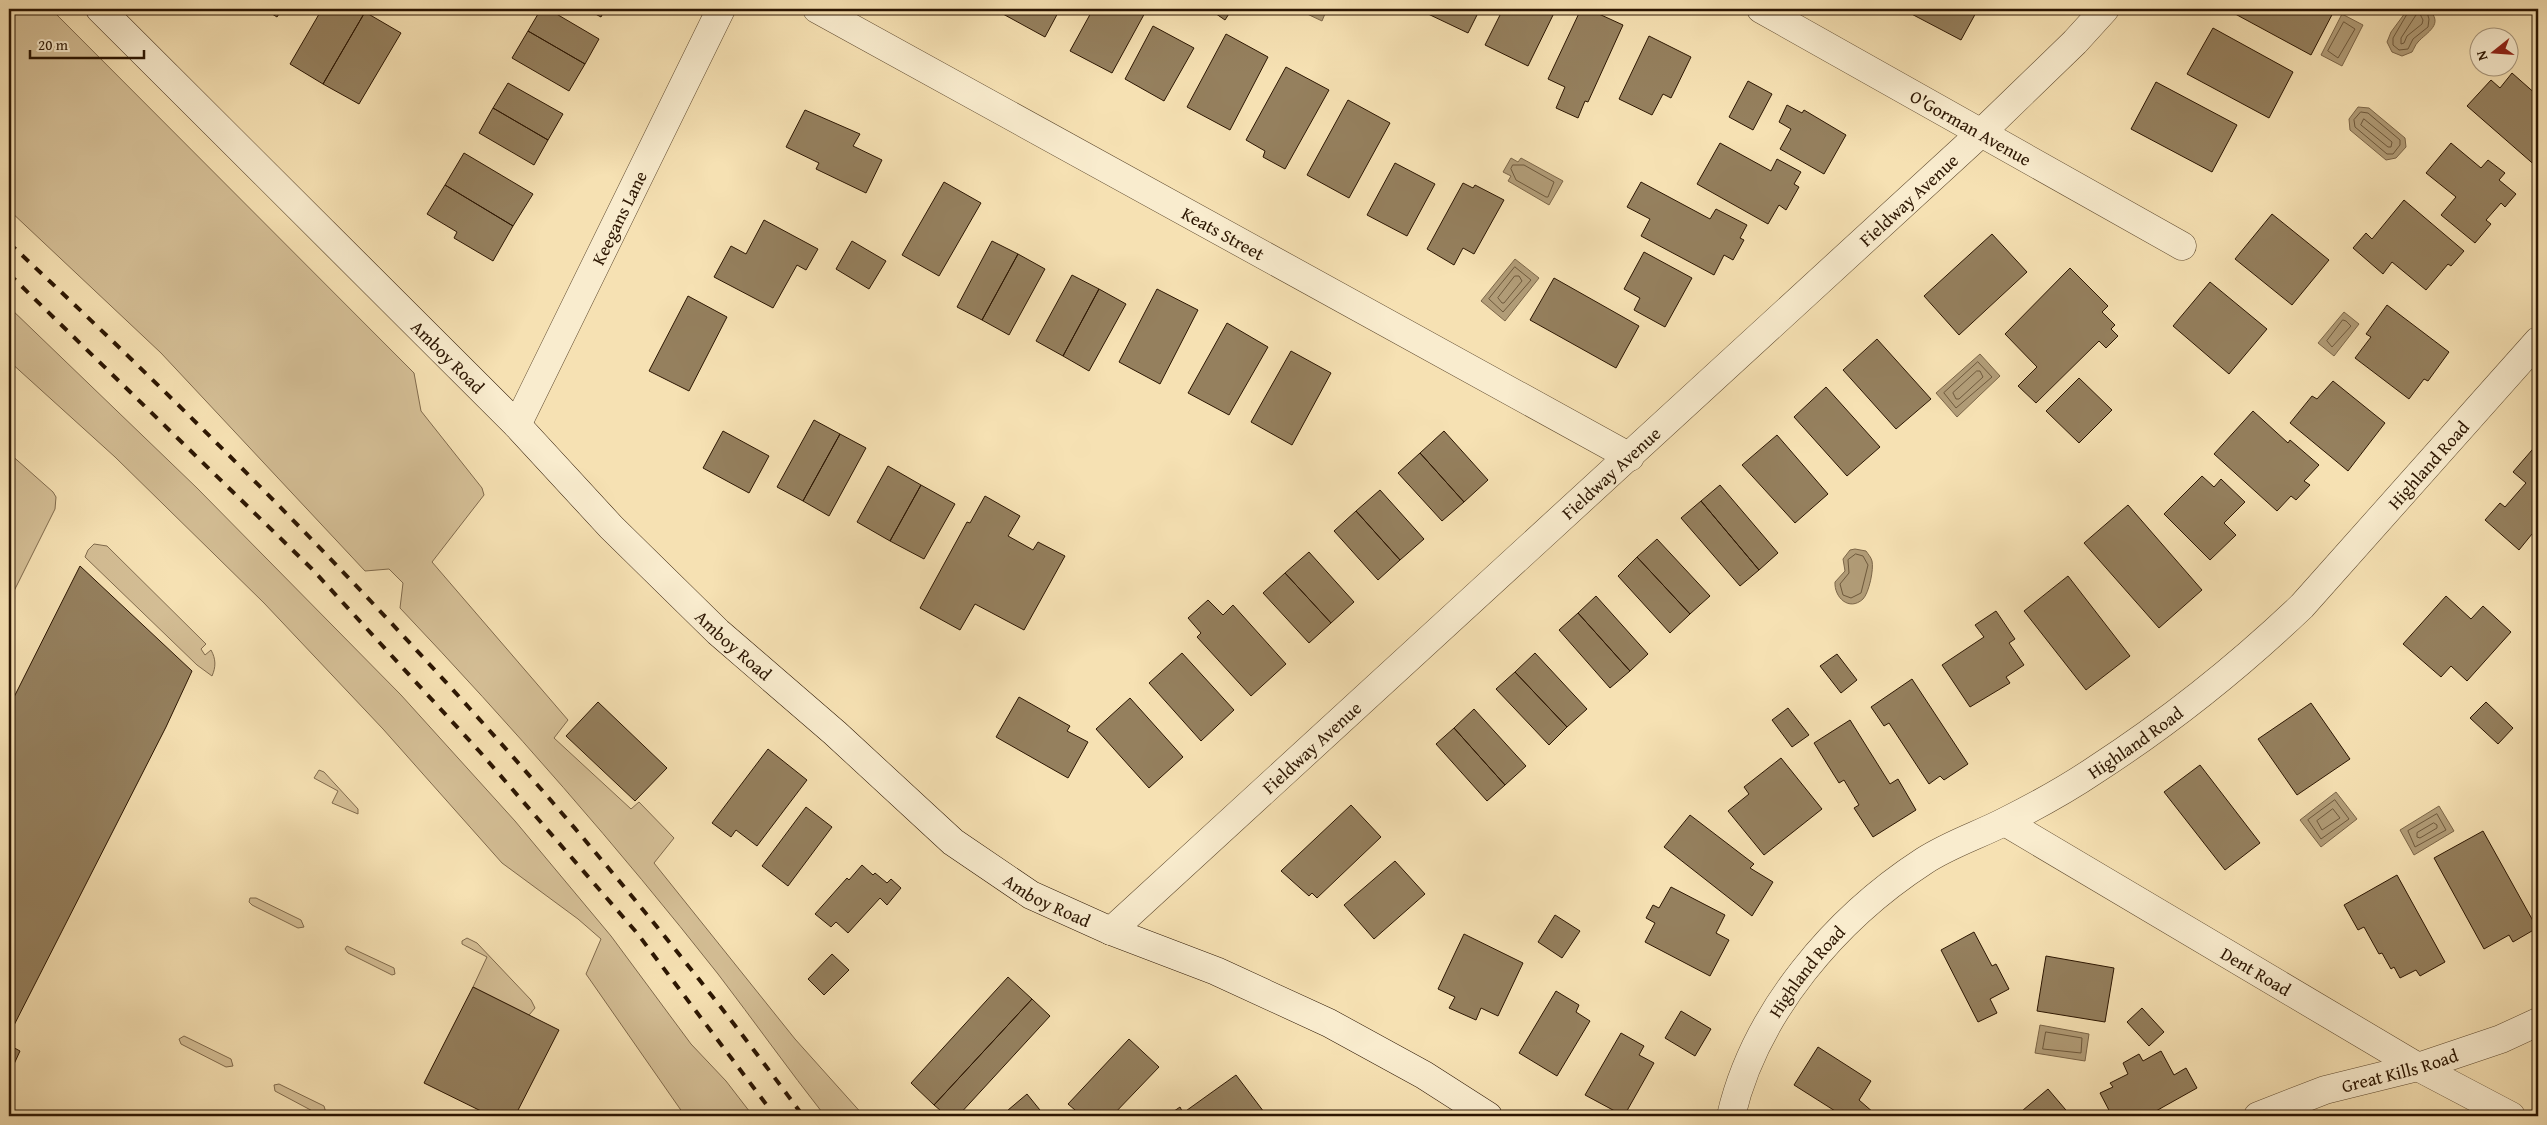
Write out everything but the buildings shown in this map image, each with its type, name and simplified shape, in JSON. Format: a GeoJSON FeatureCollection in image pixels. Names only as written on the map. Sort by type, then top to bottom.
{"type":"FeatureCollection","features":[{"type":"Feature","properties":{"kind":"street","name":"Amboy Road"},"geometry":{"type":"LineString","coordinates":[[100,9],[517,425],[611,527],[718,632],[835,733],[953,842],[1031,895],[1111,932],[1216,971],[1329,1023],[1424,1075],[1488,1116]]}},
{"type":"Feature","properties":{"kind":"street","name":"Keegans Lane"},"geometry":{"type":"LineString","coordinates":[[517,425],[721,9]]}},
{"type":"Feature","properties":{"kind":"street","name":"Keats Street"},"geometry":{"type":"LineString","coordinates":[[817,9],[1630,457]]}},
{"type":"Feature","properties":{"kind":"street","name":"O'Gorman Avenue"},"geometry":{"type":"LineString","coordinates":[[1761,9],[2182,246]]}},
{"type":"Feature","properties":{"kind":"street","name":"Fieldway Avenue"},"geometry":{"type":"LineString","coordinates":[[1111,932],[1982,132],[2075,42],[2105,9]]}},
{"type":"Feature","properties":{"kind":"street","name":"Highland Road"},"geometry":{"type":"LineString","coordinates":[[1731,1116],[1753,1055],[1783,999],[1818,951],[1868,902],[1925,860],[2005,822],[2102,765],[2190,703],[2269,637],[2308,598],[2538,341]]}},
{"type":"Feature","properties":{"kind":"street","name":"Dent Road"},"geometry":{"type":"LineString","coordinates":[[2005,822],[2418,1068],[2511,1116]]}},
{"type":"Feature","properties":{"kind":"street","name":"Great Kills Road"},"geometry":{"type":"LineString","coordinates":[[2258,1116],[2325,1090],[2418,1068],[2501,1039],[2538,1022]]}},
{"type":"Feature","properties":{"kind":"shaded area"},"geometry":{"type":"Polygon","coordinates":[[[9,9],[51,9],[414,373],[421,411],[482,488],[484,495],[432,562],[568,720],[554,738],[631,809],[639,802],[674,838],[654,863],[795,1039],[864,1116],[825,1116],[718,974],[603,833],[523,742],[400,608],[403,583],[389,569],[365,571],[161,353],[9,210],[9,9]]]}},
{"type":"Feature","properties":{"kind":"shaded area"},"geometry":{"type":"Polygon","coordinates":[[[9,307],[197,488],[401,695],[515,821],[611,936],[691,1044],[726,1081],[753,1116],[685,1116],[586,974],[601,939],[578,919],[502,863],[383,729],[264,603],[115,457],[9,361],[9,307]]]}},
{"type":"Feature","properties":{"kind":"shaded area"},"geometry":{"type":"Polygon","coordinates":[[[9,453],[53,492],[56,497],[55,509],[9,601],[9,453]]]}},
{"type":"Feature","properties":{"kind":"shaded area"},"geometry":{"type":"Polygon","coordinates":[[[94,544],[107,546],[206,644],[201,649],[205,655],[211,650],[213,653],[215,663],[212,676],[197,665],[85,557],[88,550],[94,544]]]}},
{"type":"Feature","properties":{"kind":"shaded area"},"geometry":{"type":"Polygon","coordinates":[[[319,770],[324,772],[358,809],[358,814],[332,803],[338,791],[314,778],[319,770]]]}},
{"type":"Feature","properties":{"kind":"shaded area"},"geometry":{"type":"Polygon","coordinates":[[[250,898],[256,898],[301,920],[304,927],[298,928],[252,905],[249,902],[250,898]]]}},
{"type":"Feature","properties":{"kind":"shaded area"},"geometry":{"type":"Polygon","coordinates":[[[467,938],[477,943],[531,1000],[535,1008],[529,1015],[473,987],[487,957],[462,944],[462,941],[467,938]]]}},
{"type":"Feature","properties":{"kind":"shaded area"},"geometry":{"type":"Polygon","coordinates":[[[347,946],[394,968],[395,974],[392,975],[348,953],[345,949],[347,946]]]}},
{"type":"Feature","properties":{"kind":"shaded area"},"geometry":{"type":"Polygon","coordinates":[[[184,1036],[231,1059],[233,1066],[226,1067],[181,1044],[179,1039],[184,1036]]]}},
{"type":"Feature","properties":{"kind":"shaded area"},"geometry":{"type":"Polygon","coordinates":[[[279,1084],[324,1106],[326,1113],[320,1115],[275,1091],[274,1085],[279,1084]]]}},
{"type":"Feature","properties":{"kind":"water"},"geometry":{"type":"Polygon","coordinates":[[[1305,9],[1327,9],[1322,21],[1303,12],[1305,9]]]}},
{"type":"Feature","properties":{"kind":"water"},"geometry":{"type":"Polygon","coordinates":[[[2408,9],[2428,9],[2433,14],[2435,23],[2430,31],[2417,43],[2412,52],[2402,56],[2392,52],[2387,42],[2391,32],[2408,9]]]}},
{"type":"Feature","properties":{"kind":"water"},"geometry":{"type":"Polygon","coordinates":[[[2342,14],[2363,25],[2342,66],[2321,55],[2342,14]]]}},
{"type":"Feature","properties":{"kind":"water"},"geometry":{"type":"Polygon","coordinates":[[[2358,107],[2369,108],[2405,138],[2406,147],[2396,158],[2386,160],[2350,130],[2349,119],[2358,107]]]}},
{"type":"Feature","properties":{"kind":"water"},"geometry":{"type":"Polygon","coordinates":[[[1511,158],[1518,162],[1521,158],[1563,181],[1549,205],[1508,181],[1511,176],[1503,172],[1511,158]]]}},
{"type":"Feature","properties":{"kind":"water"},"geometry":{"type":"Polygon","coordinates":[[[1515,259],[1539,278],[1505,321],[1481,301],[1515,259]]]}},
{"type":"Feature","properties":{"kind":"water"},"geometry":{"type":"Polygon","coordinates":[[[2344,312],[2359,324],[2334,356],[2318,343],[2344,312]]]}},
{"type":"Feature","properties":{"kind":"water"},"geometry":{"type":"Polygon","coordinates":[[[1980,354],[2000,376],[1957,417],[1936,393],[1980,354]]]}},
{"type":"Feature","properties":{"kind":"water"},"geometry":{"type":"Polygon","coordinates":[[[1850,550],[1866,551],[1872,560],[1872,569],[1865,596],[1858,603],[1853,604],[1843,601],[1837,593],[1835,582],[1845,571],[1843,559],[1850,550]]]}},
{"type":"Feature","properties":{"kind":"water"},"geometry":{"type":"Polygon","coordinates":[[[2336,792],[2357,819],[2321,847],[2300,820],[2336,792]]]}},
{"type":"Feature","properties":{"kind":"water"},"geometry":{"type":"Polygon","coordinates":[[[2439,806],[2454,831],[2414,855],[2400,830],[2439,806]]]}},
{"type":"Feature","properties":{"kind":"water"},"geometry":{"type":"Polygon","coordinates":[[[2040,1025],[2089,1034],[2085,1061],[2035,1053],[2040,1025]]]}},
{"type":"Feature","properties":{"kind":"railway"},"geometry":{"type":"LineString","coordinates":[[9,243],[116,344],[221,448],[325,553],[426,661],[525,771],[621,883],[714,998],[803,1116]]}},
{"type":"Feature","properties":{"kind":"railway"},"geometry":{"type":"LineString","coordinates":[[9,274],[312,569],[480,752],[637,933],[775,1116]]}}]}
